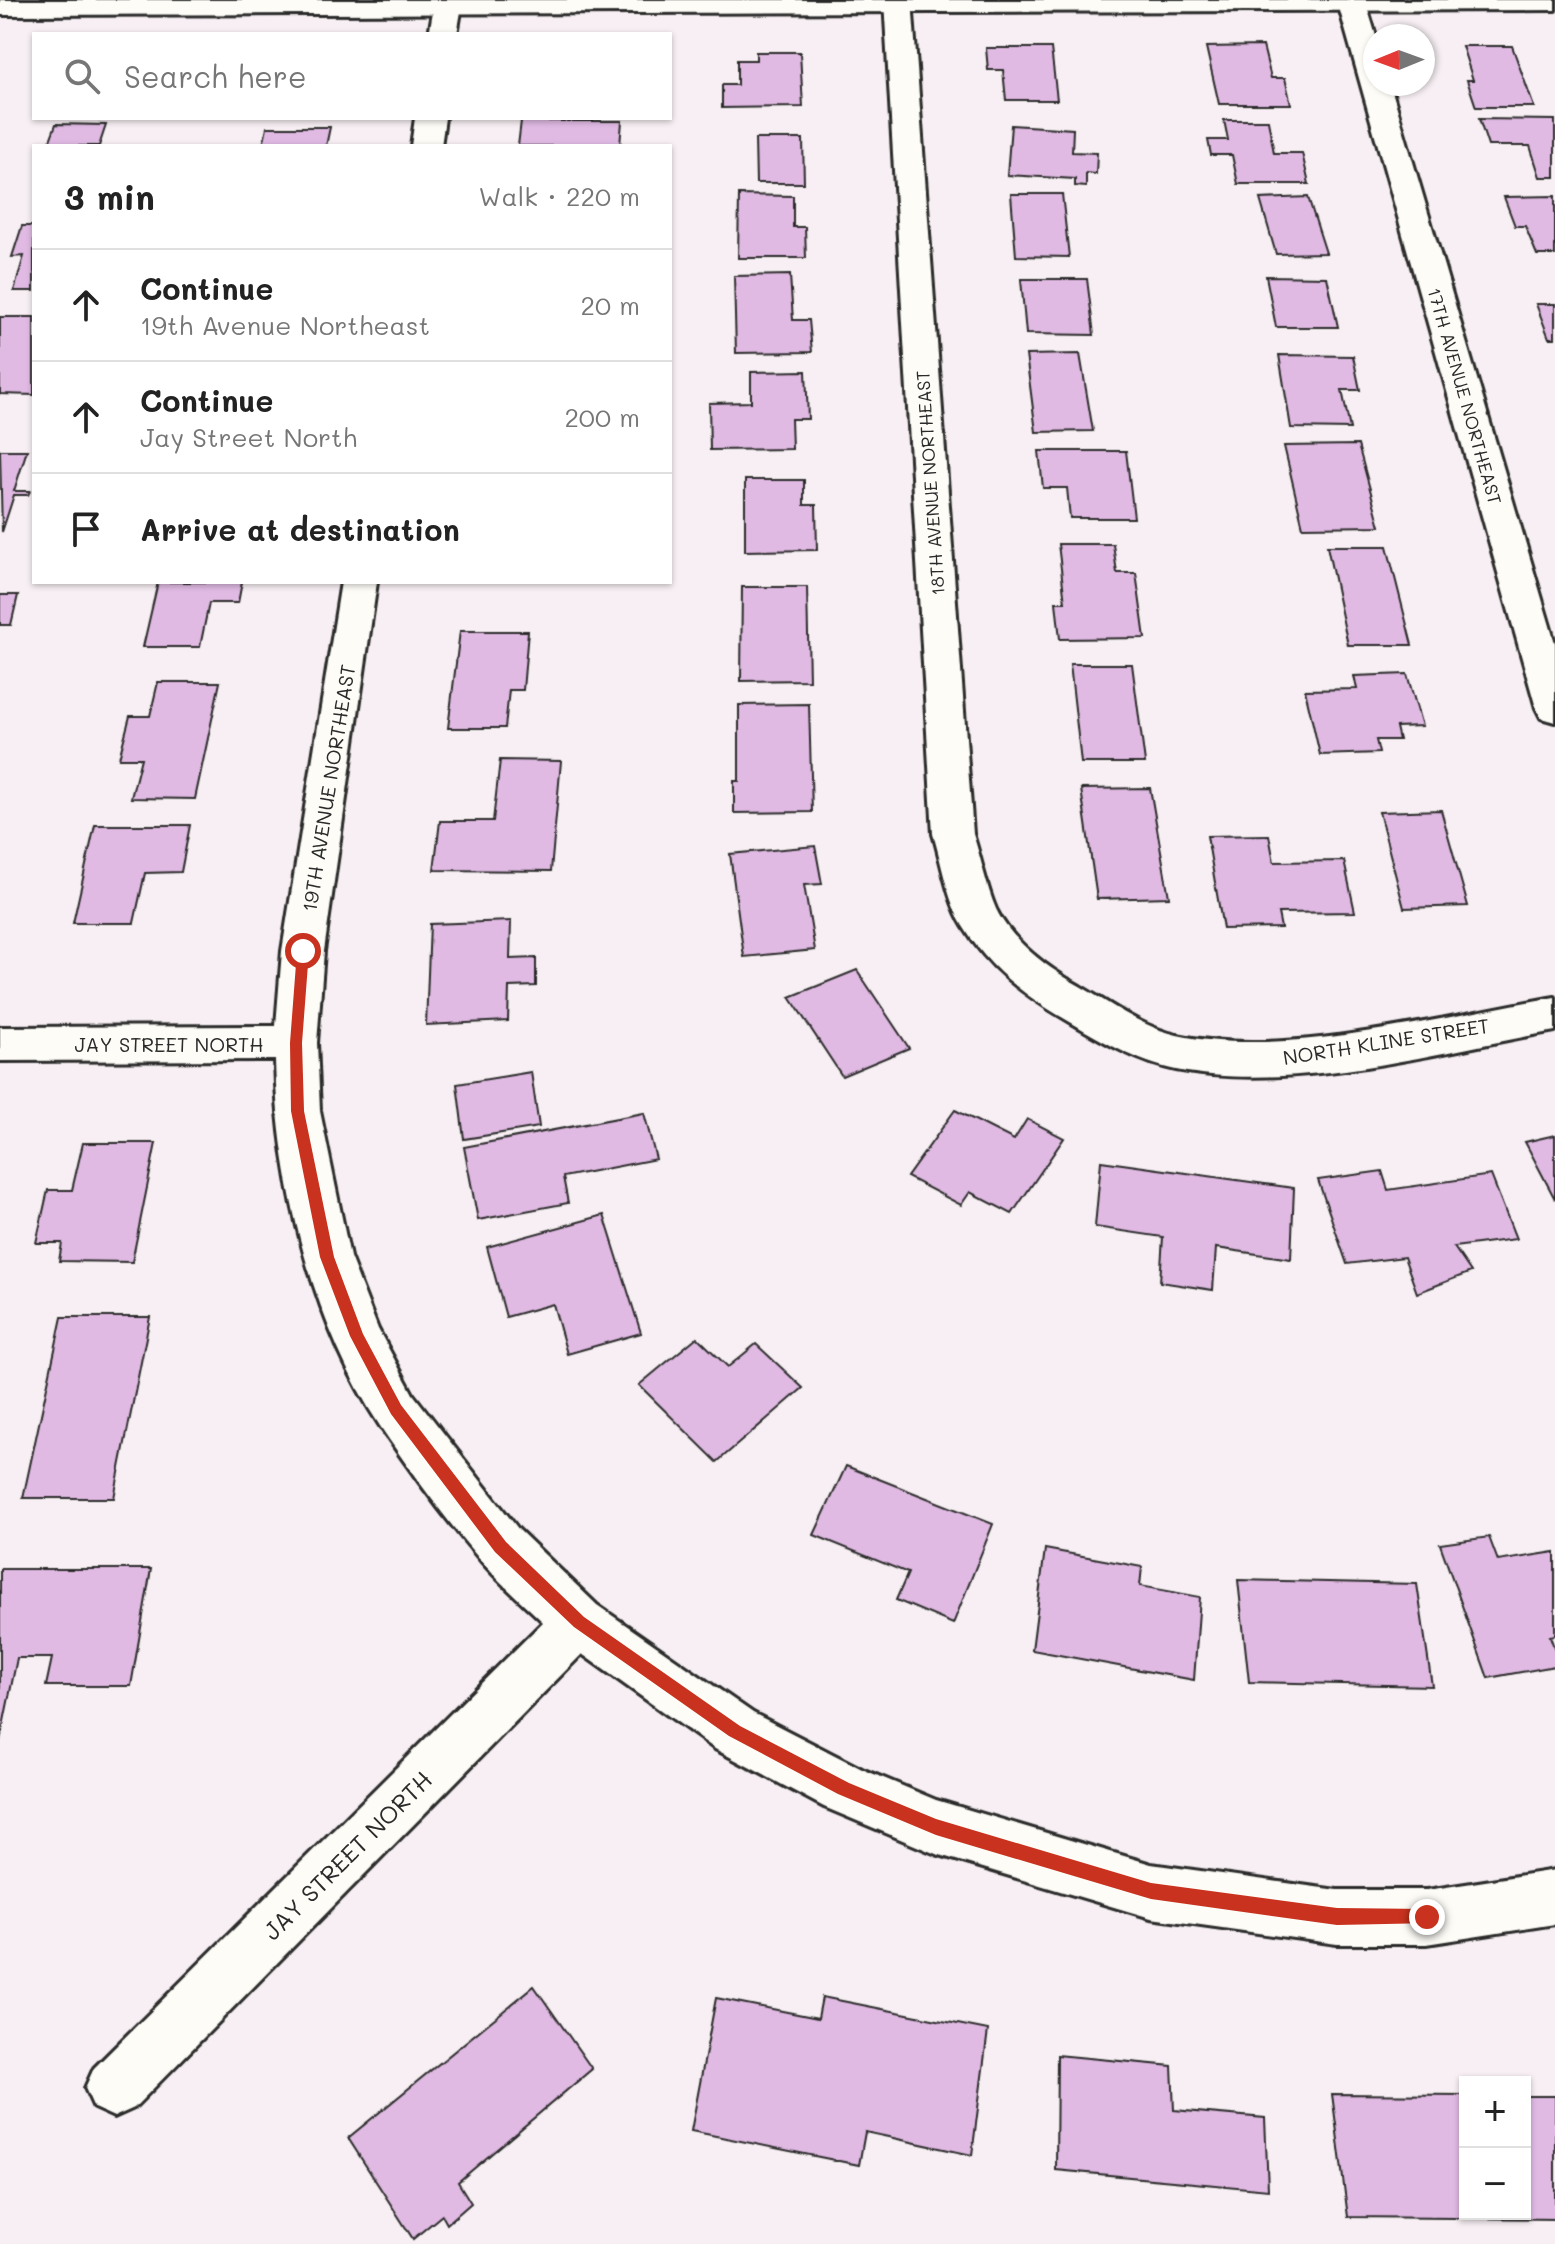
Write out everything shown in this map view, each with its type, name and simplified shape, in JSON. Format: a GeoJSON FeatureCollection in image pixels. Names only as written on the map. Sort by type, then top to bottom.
{"type":"FeatureCollection","features":[{"type":"Feature","properties":{"kind":"street","name":"18TH AVENUE NORTHEAST"},"geometry":{"type":"LineString","coordinates":[[898,1],[953,834],[978,916],[1005,953]]}},
{"type":"Feature","properties":{"kind":"street","name":"17TH AVENUE NORTHEAST"},"geometry":{"type":"LineString","coordinates":[[1351,1],[1363,42]]}},
{"type":"Feature","properties":{"kind":"street"},"geometry":{"type":"LineString","coordinates":[[0,6],[449,2],[1555,1]]}},
{"type":"Feature","properties":{"kind":"street"},"geometry":{"type":"LineString","coordinates":[[443,32],[449,2]]}},
{"type":"Feature","properties":{"kind":"street","name":"17TH AVENUE NORTHEAST"},"geometry":{"type":"LineString","coordinates":[[1378,96],[1555,708]]}},
{"type":"Feature","properties":{"kind":"street"},"geometry":{"type":"LineString","coordinates":[[426,144],[430,120]]}},
{"type":"Feature","properties":{"kind":"street","name":"19TH AVENUE NORTHEAST"},"geometry":{"type":"LineString","coordinates":[[296,1043],[303,951],[359,584]]}},
{"type":"Feature","properties":{"kind":"street","name":"NORTH KLINE STREET"},"geometry":{"type":"LineString","coordinates":[[1005,953],[1046,987],[1126,1034],[1173,1052],[1218,1058],[1277,1059],[1347,1051],[1555,1014]]}},
{"type":"Feature","properties":{"kind":"street"},"geometry":{"type":"LineString","coordinates":[[296,1043],[298,1111],[327,1257],[357,1336],[396,1409],[501,1547],[579,1622],[734,1731],[843,1788],[936,1827],[1151,1891],[1337,1917],[1427,1917],[1555,1897]]}},
{"type":"Feature","properties":{"kind":"street","name":"JAY STREET NORTH"},"geometry":{"type":"LineString","coordinates":[[0,1044],[296,1043]]}},
{"type":"Feature","properties":{"kind":"street","name":"JAY STREET NORTH"},"geometry":{"type":"LineString","coordinates":[[114,2088],[579,1622]]}},
{"type":"Feature","properties":{"kind":"building"},"geometry":{"type":"Polygon","coordinates":[[[1263,46],[1271,78],[1285,78],[1291,104],[1219,104],[1206,47],[1263,46]]]}},
{"type":"Feature","properties":{"kind":"building"},"geometry":{"type":"Polygon","coordinates":[[[1462,46],[1512,46],[1534,107],[1476,107],[1467,80],[1473,80],[1462,46]]]}},
{"type":"Feature","properties":{"kind":"building"},"geometry":{"type":"Polygon","coordinates":[[[986,48],[1051,48],[1057,100],[1006,100],[1003,70],[988,70],[986,48]]]}},
{"type":"Feature","properties":{"kind":"building"},"geometry":{"type":"Polygon","coordinates":[[[756,52],[800,52],[803,107],[722,108],[722,85],[737,85],[737,60],[756,60],[756,52]]]}},
{"type":"Feature","properties":{"kind":"building"},"geometry":{"type":"Polygon","coordinates":[[[1479,119],[1555,120],[1555,177],[1540,177],[1530,146],[1488,146],[1479,119]]]}},
{"type":"Feature","properties":{"kind":"building"},"geometry":{"type":"Polygon","coordinates":[[[1224,120],[1268,120],[1274,153],[1302,153],[1309,184],[1238,184],[1232,155],[1211,155],[1208,140],[1228,140],[1224,120]]]}},
{"type":"Feature","properties":{"kind":"building"},"geometry":{"type":"Polygon","coordinates":[[[521,121],[622,121],[620,144],[518,144],[521,121]]]}},
{"type":"Feature","properties":{"kind":"building"},"geometry":{"type":"Polygon","coordinates":[[[56,124],[106,125],[100,144],[49,144],[56,124]]]}},
{"type":"Feature","properties":{"kind":"building"},"geometry":{"type":"Polygon","coordinates":[[[1011,125],[1073,129],[1072,152],[1097,153],[1096,174],[1086,173],[1086,187],[1075,186],[1075,179],[1007,175],[1011,125]]]}},
{"type":"Feature","properties":{"kind":"building"},"geometry":{"type":"Polygon","coordinates":[[[267,127],[330,127],[326,144],[263,144],[267,127]]]}},
{"type":"Feature","properties":{"kind":"building"},"geometry":{"type":"Polygon","coordinates":[[[755,139],[803,139],[804,183],[756,183],[755,139]]]}},
{"type":"Feature","properties":{"kind":"building"},"geometry":{"type":"Polygon","coordinates":[[[1011,194],[1062,194],[1069,257],[1016,256],[1011,194]]]}},
{"type":"Feature","properties":{"kind":"building"},"geometry":{"type":"Polygon","coordinates":[[[739,195],[793,196],[793,227],[805,227],[806,258],[738,258],[739,195]]]}},
{"type":"Feature","properties":{"kind":"building"},"geometry":{"type":"Polygon","coordinates":[[[1555,196],[1555,255],[1537,255],[1525,226],[1515,226],[1504,197],[1555,196]]]}},
{"type":"Feature","properties":{"kind":"building"},"geometry":{"type":"Polygon","coordinates":[[[1308,197],[1326,253],[1276,254],[1260,199],[1308,197]]]}},
{"type":"Feature","properties":{"kind":"building"},"geometry":{"type":"Polygon","coordinates":[[[22,226],[32,226],[32,291],[14,291],[24,256],[12,257],[22,226]]]}},
{"type":"Feature","properties":{"kind":"building"},"geometry":{"type":"Polygon","coordinates":[[[790,275],[793,320],[809,320],[812,352],[736,353],[734,276],[790,275]]]}},
{"type":"Feature","properties":{"kind":"building"},"geometry":{"type":"Polygon","coordinates":[[[1266,276],[1327,277],[1338,327],[1276,327],[1266,276]]]}},
{"type":"Feature","properties":{"kind":"building"},"geometry":{"type":"Polygon","coordinates":[[[1021,279],[1087,279],[1094,335],[1026,334],[1021,279]]]}},
{"type":"Feature","properties":{"kind":"building"},"geometry":{"type":"Polygon","coordinates":[[[1536,304],[1555,304],[1555,338],[1549,338],[1536,304]]]}},
{"type":"Feature","properties":{"kind":"building"},"geometry":{"type":"Polygon","coordinates":[[[0,317],[32,317],[32,395],[0,394],[0,317]]]}},
{"type":"Feature","properties":{"kind":"building"},"geometry":{"type":"Polygon","coordinates":[[[1080,354],[1093,431],[1036,432],[1026,355],[1080,354]]]}},
{"type":"Feature","properties":{"kind":"building"},"geometry":{"type":"Polygon","coordinates":[[[1279,355],[1353,356],[1360,390],[1342,390],[1350,429],[1291,428],[1279,355]]]}},
{"type":"Feature","properties":{"kind":"building"},"geometry":{"type":"Polygon","coordinates":[[[806,371],[808,419],[791,419],[792,449],[710,450],[709,403],[751,402],[751,372],[806,371]]]}},
{"type":"Feature","properties":{"kind":"building"},"geometry":{"type":"Polygon","coordinates":[[[1358,445],[1380,526],[1303,527],[1284,446],[1358,445]]]}},
{"type":"Feature","properties":{"kind":"building"},"geometry":{"type":"Polygon","coordinates":[[[0,450],[27,450],[14,491],[30,491],[28,495],[14,495],[2,532],[0,450]]]}},
{"type":"Feature","properties":{"kind":"building"},"geometry":{"type":"Polygon","coordinates":[[[1039,451],[1126,451],[1134,518],[1070,518],[1067,488],[1043,488],[1039,451]]]}},
{"type":"Feature","properties":{"kind":"building"},"geometry":{"type":"Polygon","coordinates":[[[745,480],[804,480],[804,505],[816,505],[817,550],[745,551],[745,480]]]}},
{"type":"Feature","properties":{"kind":"building"},"geometry":{"type":"Polygon","coordinates":[[[1058,544],[1113,544],[1117,573],[1136,573],[1145,638],[1060,639],[1056,602],[1065,602],[1058,544]]]}},
{"type":"Feature","properties":{"kind":"building"},"geometry":{"type":"Polygon","coordinates":[[[1327,546],[1387,546],[1412,645],[1348,645],[1327,546]]]}},
{"type":"Feature","properties":{"kind":"building"},"geometry":{"type":"Polygon","coordinates":[[[158,584],[242,584],[238,603],[209,603],[200,647],[143,647],[158,584]]]}},
{"type":"Feature","properties":{"kind":"building"},"geometry":{"type":"Polygon","coordinates":[[[742,587],[807,587],[809,680],[741,681],[742,587]]]}},
{"type":"Feature","properties":{"kind":"building"},"geometry":{"type":"Polygon","coordinates":[[[0,595],[18,595],[11,625],[0,625],[0,595]]]}},
{"type":"Feature","properties":{"kind":"building"},"geometry":{"type":"Polygon","coordinates":[[[460,631],[528,631],[523,690],[509,690],[505,728],[448,728],[460,631]]]}},
{"type":"Feature","properties":{"kind":"building"},"geometry":{"type":"Polygon","coordinates":[[[1070,664],[1132,664],[1145,763],[1081,763],[1070,664]]]}},
{"type":"Feature","properties":{"kind":"building"},"geometry":{"type":"Polygon","coordinates":[[[1407,674],[1422,726],[1396,727],[1399,740],[1376,740],[1379,753],[1320,755],[1305,690],[1357,689],[1354,676],[1407,674]]]}},
{"type":"Feature","properties":{"kind":"building"},"geometry":{"type":"Polygon","coordinates":[[[158,682],[220,682],[195,799],[131,798],[141,758],[119,758],[130,716],[150,716],[158,682]]]}},
{"type":"Feature","properties":{"kind":"building"},"geometry":{"type":"Polygon","coordinates":[[[809,704],[812,812],[734,813],[734,781],[739,781],[739,705],[809,704]]]}},
{"type":"Feature","properties":{"kind":"building"},"geometry":{"type":"Polygon","coordinates":[[[500,760],[561,761],[551,871],[434,870],[440,821],[493,821],[500,760]]]}},
{"type":"Feature","properties":{"kind":"building"},"geometry":{"type":"Polygon","coordinates":[[[1150,788],[1169,897],[1097,899],[1081,789],[1150,788]]]}},
{"type":"Feature","properties":{"kind":"building"},"geometry":{"type":"Polygon","coordinates":[[[1441,810],[1468,906],[1404,908],[1379,812],[1441,810]]]}},
{"type":"Feature","properties":{"kind":"building"},"geometry":{"type":"Polygon","coordinates":[[[95,825],[190,825],[181,872],[145,873],[134,923],[73,923],[95,825]]]}},
{"type":"Feature","properties":{"kind":"building"},"geometry":{"type":"Polygon","coordinates":[[[1269,835],[1274,862],[1344,861],[1355,912],[1278,913],[1281,928],[1223,929],[1207,836],[1269,835]]]}},
{"type":"Feature","properties":{"kind":"building"},"geometry":{"type":"Polygon","coordinates":[[[815,846],[822,884],[804,885],[815,950],[744,957],[730,854],[815,846]]]}},
{"type":"Feature","properties":{"kind":"building"},"geometry":{"type":"Polygon","coordinates":[[[511,921],[510,959],[536,958],[536,986],[509,987],[508,1021],[426,1025],[430,924],[511,921]]]}},
{"type":"Feature","properties":{"kind":"building"},"geometry":{"type":"Polygon","coordinates":[[[857,970],[909,1048],[842,1076],[790,997],[857,970]]]}},
{"type":"Feature","properties":{"kind":"building"},"geometry":{"type":"Polygon","coordinates":[[[531,1072],[539,1127],[464,1139],[457,1084],[531,1072]]]}},
{"type":"Feature","properties":{"kind":"building"},"geometry":{"type":"Polygon","coordinates":[[[955,1110],[1014,1140],[1027,1119],[1064,1138],[1012,1214],[970,1192],[961,1205],[907,1177],[955,1110]]]}},
{"type":"Feature","properties":{"kind":"building"},"geometry":{"type":"Polygon","coordinates":[[[644,1113],[656,1159],[563,1177],[568,1203],[478,1220],[464,1147],[644,1113]]]}},
{"type":"Feature","properties":{"kind":"building"},"geometry":{"type":"Polygon","coordinates":[[[1555,1135],[1555,1199],[1525,1142],[1555,1135]]]}},
{"type":"Feature","properties":{"kind":"building"},"geometry":{"type":"Polygon","coordinates":[[[83,1143],[156,1143],[132,1262],[59,1261],[62,1243],[36,1243],[48,1190],[72,1190],[83,1143]]]}},
{"type":"Feature","properties":{"kind":"building"},"geometry":{"type":"Polygon","coordinates":[[[1101,1161],[1294,1188],[1291,1259],[1216,1248],[1213,1290],[1160,1282],[1163,1237],[1095,1227],[1101,1161]]]}},
{"type":"Feature","properties":{"kind":"building"},"geometry":{"type":"Polygon","coordinates":[[[1382,1171],[1388,1190],[1491,1175],[1516,1239],[1454,1247],[1471,1272],[1417,1293],[1404,1257],[1347,1264],[1318,1180],[1382,1171]]]}},
{"type":"Feature","properties":{"kind":"building"},"geometry":{"type":"Polygon","coordinates":[[[604,1215],[641,1333],[567,1354],[553,1304],[506,1317],[487,1247],[604,1215]]]}},
{"type":"Feature","properties":{"kind":"building"},"geometry":{"type":"Polygon","coordinates":[[[62,1317],[150,1317],[114,1498],[23,1498],[62,1317]]]}},
{"type":"Feature","properties":{"kind":"building"},"geometry":{"type":"Polygon","coordinates":[[[697,1337],[728,1367],[756,1344],[803,1388],[717,1462],[639,1385],[697,1337]]]}},
{"type":"Feature","properties":{"kind":"building"},"geometry":{"type":"Polygon","coordinates":[[[846,1466],[993,1524],[953,1624],[896,1600],[908,1573],[814,1535],[846,1466]]]}},
{"type":"Feature","properties":{"kind":"building"},"geometry":{"type":"Polygon","coordinates":[[[1489,1537],[1498,1561],[1555,1552],[1555,1635],[1550,1636],[1555,1650],[1555,1666],[1488,1678],[1440,1544],[1489,1537]]]}},
{"type":"Feature","properties":{"kind":"building"},"geometry":{"type":"Polygon","coordinates":[[[1045,1549],[1142,1567],[1140,1586],[1200,1597],[1194,1680],[1032,1650],[1045,1549]]]}},
{"type":"Feature","properties":{"kind":"building"},"geometry":{"type":"Polygon","coordinates":[[[0,1569],[151,1569],[131,1686],[46,1686],[52,1658],[17,1658],[0,1741],[0,1569]]]}},
{"type":"Feature","properties":{"kind":"building"},"geometry":{"type":"Polygon","coordinates":[[[1238,1580],[1417,1584],[1432,1686],[1249,1682],[1238,1580]]]}},
{"type":"Feature","properties":{"kind":"building"},"geometry":{"type":"Polygon","coordinates":[[[534,1986],[592,2069],[458,2182],[471,2203],[447,2224],[442,2215],[413,2239],[348,2138],[534,1986]]]}},
{"type":"Feature","properties":{"kind":"building"},"geometry":{"type":"Polygon","coordinates":[[[822,1997],[988,2030],[972,2155],[865,2132],[859,2165],[691,2131],[716,1998],[818,2018],[822,1997]]]}},
{"type":"Feature","properties":{"kind":"building"},"geometry":{"type":"Polygon","coordinates":[[[1057,2055],[1172,2066],[1174,2110],[1265,2118],[1268,2190],[1056,2170],[1057,2055]]]}},
{"type":"Feature","properties":{"kind":"building"},"geometry":{"type":"Polygon","coordinates":[[[1332,2094],[1459,2095],[1459,2218],[1348,2217],[1332,2094]]]}},
{"type":"Feature","properties":{"kind":"building"},"geometry":{"type":"Polygon","coordinates":[[[1531,2096],[1555,2096],[1555,2219],[1531,2219],[1531,2096]]]}},
{"type":"Feature","properties":{"kind":"route"},"geometry":{"type":"LineString","coordinates":[[303,951],[296,1043],[298,1111],[327,1257],[357,1336],[396,1409],[501,1547],[579,1622],[734,1731],[843,1788],[936,1827],[1151,1891],[1337,1917],[1427,1917]]}}]}
